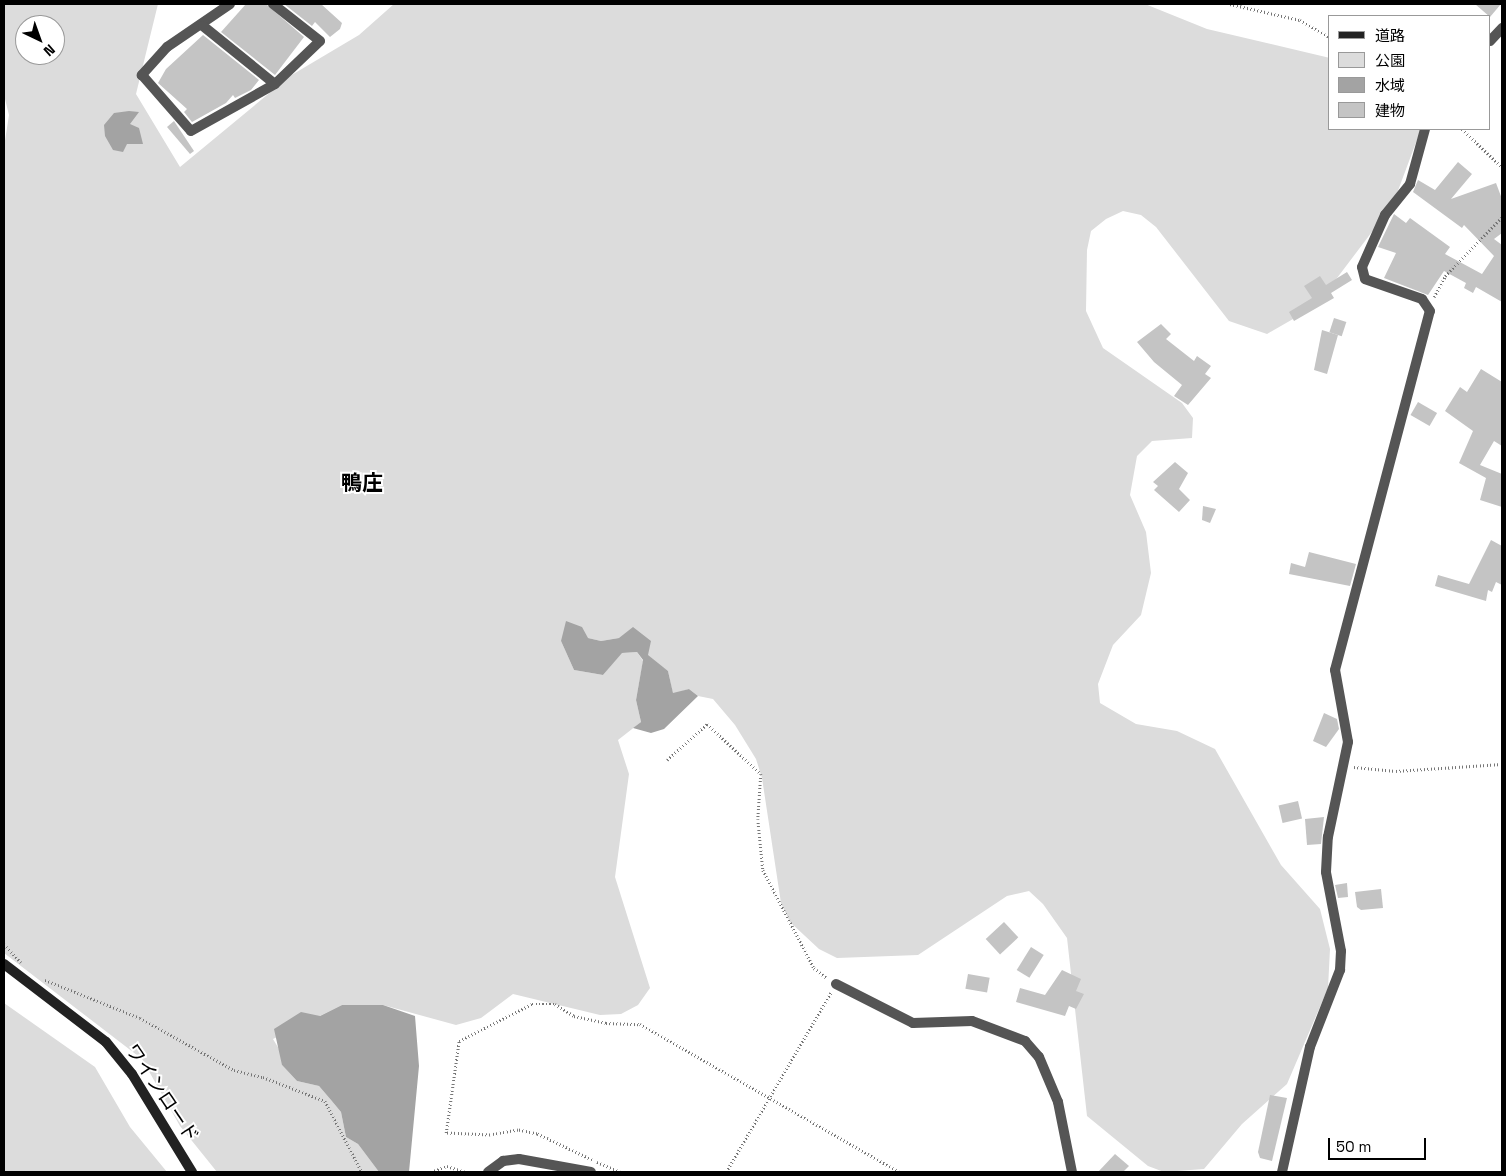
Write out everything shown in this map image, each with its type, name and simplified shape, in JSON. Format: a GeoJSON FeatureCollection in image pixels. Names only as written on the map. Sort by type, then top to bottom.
{"type":"FeatureCollection","features":[{"type":"Feature","properties":{"kind":"street"},"geometry":{"type":"LineString","coordinates":[[230,4],[203,26],[167,47],[142,75],[191,131],[275,84],[320,41],[273,4]]}},
{"type":"Feature","properties":{"kind":"street"},"geometry":{"type":"LineString","coordinates":[[203,26],[275,84]]}},
{"type":"Feature","properties":{"kind":"street"},"geometry":{"type":"LineString","coordinates":[[1491,40],[1502,28]]}},
{"type":"Feature","properties":{"kind":"street"},"geometry":{"type":"LineString","coordinates":[[1282,1172],[1310,1047],[1340,970],[1340,950],[1326,872],[1328,837],[1345,766],[1347,724],[1337,694],[1336,670],[1390,469],[1428,306],[1422,300],[1375,284],[1362,274],[1372,238],[1410,184],[1425,130]]}},
{"type":"Feature","properties":{"kind":"street","name":"ワインロード"},"geometry":{"type":"LineString","coordinates":[[4,964],[106,1042],[132,1074],[192,1172]]}},
{"type":"Feature","properties":{"kind":"street"},"geometry":{"type":"LineString","coordinates":[[836,984],[913,1023],[972,1021],[1025,1041],[1039,1057],[1058,1102],[1072,1172]]}},
{"type":"Feature","properties":{"kind":"street"},"geometry":{"type":"LineString","coordinates":[[488,1172],[503,1161],[519,1159],[591,1172]]}},
{"type":"Feature","properties":{"kind":"path"},"geometry":{"type":"LineString","coordinates":[[1230,4],[1300,20],[1328,36]]}},
{"type":"Feature","properties":{"kind":"path"},"geometry":{"type":"LineString","coordinates":[[1463,130],[1502,167]]}},
{"type":"Feature","properties":{"kind":"path"},"geometry":{"type":"LineString","coordinates":[[1428,306],[1445,276],[1502,217]]}},
{"type":"Feature","properties":{"kind":"path"},"geometry":{"type":"LineString","coordinates":[[667,760],[707,724],[762,774],[758,820],[763,870],[814,968],[836,984],[726,1172]]}},
{"type":"Feature","properties":{"kind":"path"},"geometry":{"type":"LineString","coordinates":[[1345,766],[1396,771],[1502,764]]}},
{"type":"Feature","properties":{"kind":"path"},"geometry":{"type":"LineString","coordinates":[[4,944],[24,964]]}},
{"type":"Feature","properties":{"kind":"path"},"geometry":{"type":"LineString","coordinates":[[37,977],[140,1018],[234,1070],[263,1077],[324,1101],[362,1172]]}},
{"type":"Feature","properties":{"kind":"path"},"geometry":{"type":"LineString","coordinates":[[621,1172],[537,1134],[518,1130],[490,1135],[446,1133],[459,1041],[502,1022],[520,1008],[532,1004],[555,1004],[574,1016],[640,1024],[899,1172]]}},
{"type":"Feature","properties":{"kind":"path"},"geometry":{"type":"LineString","coordinates":[[431,1172],[447,1166],[466,1172]]}},
{"type":"Feature","properties":{"kind":"green space"},"geometry":{"type":"Polygon","coordinates":[[[4,4],[158,4],[136,94],[180,167],[290,76],[359,35],[394,4],[1145,4],[1207,29],[1328,58],[1328,130],[1421,130],[1393,204],[1331,286],[1300,315],[1267,334],[1229,321],[1156,227],[1141,215],[1123,211],[1106,219],[1091,231],[1087,250],[1086,311],[1103,348],[1182,403],[1193,418],[1192,438],[1152,441],[1137,456],[1130,495],[1146,532],[1151,573],[1141,615],[1113,645],[1098,684],[1100,703],[1136,724],[1177,731],[1215,749],[1281,865],[1320,909],[1330,949],[1328,988],[1287,1084],[1242,1124],[1204,1169],[1164,1172],[1148,1166],[1087,1116],[1067,938],[1043,904],[1029,891],[1007,896],[918,955],[837,958],[819,949],[790,922],[781,903],[762,778],[756,759],[735,725],[713,699],[698,696],[689,689],[673,694],[668,671],[619,638],[601,641],[588,638],[561,641],[574,670],[603,675],[621,653],[637,652],[643,661],[636,700],[641,722],[618,740],[629,774],[615,877],[650,988],[638,1005],[621,1014],[600,1015],[513,994],[481,1018],[456,1025],[383,1005],[342,1005],[273,1039],[282,1054],[282,1065],[297,1081],[319,1086],[341,1112],[346,1137],[358,1144],[379,1172],[217,1172],[180,1126],[142,1059],[4,953],[4,147],[9,115],[4,95],[4,4]]]}},
{"type":"Feature","properties":{"kind":"green space"},"geometry":{"type":"Polygon","coordinates":[[[4,1003],[95,1067],[130,1127],[167,1172],[4,1172],[4,1003]]]}},
{"type":"Feature","properties":{"kind":"water"},"geometry":{"type":"Polygon","coordinates":[[[139,112],[130,124],[139,128],[143,144],[127,144],[123,152],[113,150],[105,136],[104,125],[114,113],[139,112]]]}},
{"type":"Feature","properties":{"kind":"water"},"geometry":{"type":"Polygon","coordinates":[[[566,621],[582,627],[588,638],[601,641],[619,638],[633,627],[651,641],[648,655],[668,671],[673,693],[689,689],[698,696],[664,729],[651,733],[633,728],[641,722],[636,700],[643,660],[637,652],[622,653],[603,675],[574,670],[561,641],[566,621]]]}},
{"type":"Feature","properties":{"kind":"water"},"geometry":{"type":"Polygon","coordinates":[[[342,1005],[383,1005],[415,1016],[419,1066],[409,1172],[379,1172],[358,1144],[346,1137],[341,1112],[319,1086],[297,1081],[282,1065],[274,1029],[301,1012],[320,1016],[342,1005]]]}},
{"type":"Feature","properties":{"kind":"building"},"geometry":{"type":"Polygon","coordinates":[[[246,4],[266,4],[304,37],[275,75],[221,32],[246,4]]]}},
{"type":"Feature","properties":{"kind":"building"},"geometry":{"type":"Polygon","coordinates":[[[284,4],[321,4],[342,23],[340,29],[330,37],[315,22],[312,26],[284,4]]]}},
{"type":"Feature","properties":{"kind":"building"},"geometry":{"type":"Polygon","coordinates":[[[1475,4],[1501,4],[1491,16],[1475,4]]]}},
{"type":"Feature","properties":{"kind":"building"},"geometry":{"type":"Polygon","coordinates":[[[203,35],[259,80],[251,90],[235,98],[233,95],[226,103],[192,122],[184,112],[187,109],[158,83],[166,69],[203,35]]]}},
{"type":"Feature","properties":{"kind":"building"},"geometry":{"type":"Polygon","coordinates":[[[174,121],[194,151],[190,154],[167,127],[174,121]]]}},
{"type":"Feature","properties":{"kind":"building"},"geometry":{"type":"Polygon","coordinates":[[[1458,162],[1472,174],[1451,199],[1496,183],[1502,199],[1502,233],[1494,239],[1502,245],[1502,302],[1476,287],[1473,293],[1464,288],[1466,283],[1444,271],[1428,295],[1384,278],[1396,253],[1378,247],[1394,214],[1406,223],[1410,218],[1450,247],[1445,254],[1482,274],[1494,256],[1464,225],[1462,228],[1413,192],[1418,180],[1435,190],[1458,162]]]}},
{"type":"Feature","properties":{"kind":"building"},"geometry":{"type":"Polygon","coordinates":[[[1347,272],[1352,280],[1331,293],[1334,298],[1294,321],[1289,312],[1312,298],[1304,286],[1320,276],[1326,285],[1347,272]]]}},
{"type":"Feature","properties":{"kind":"building"},"geometry":{"type":"Polygon","coordinates":[[[1334,318],[1346,322],[1342,336],[1329,332],[1334,318]]]}},
{"type":"Feature","properties":{"kind":"building"},"geometry":{"type":"Polygon","coordinates":[[[1161,324],[1171,334],[1166,339],[1194,361],[1197,356],[1211,366],[1205,374],[1211,378],[1188,405],[1174,396],[1182,385],[1154,362],[1137,342],[1161,324]]]}},
{"type":"Feature","properties":{"kind":"building"},"geometry":{"type":"Polygon","coordinates":[[[1322,330],[1338,335],[1327,374],[1314,370],[1322,330]]]}},
{"type":"Feature","properties":{"kind":"building"},"geometry":{"type":"Polygon","coordinates":[[[1481,369],[1502,382],[1502,446],[1494,441],[1480,465],[1502,474],[1502,507],[1480,500],[1486,478],[1459,463],[1473,431],[1445,411],[1460,387],[1467,392],[1481,369]]]}},
{"type":"Feature","properties":{"kind":"building"},"geometry":{"type":"Polygon","coordinates":[[[1418,402],[1437,413],[1430,426],[1410,415],[1418,402]]]}},
{"type":"Feature","properties":{"kind":"building"},"geometry":{"type":"Polygon","coordinates":[[[1175,462],[1188,473],[1179,489],[1190,500],[1179,512],[1154,490],[1158,486],[1153,482],[1175,462]]]}},
{"type":"Feature","properties":{"kind":"building"},"geometry":{"type":"Polygon","coordinates":[[[1203,506],[1216,509],[1210,523],[1202,520],[1203,506]]]}},
{"type":"Feature","properties":{"kind":"building"},"geometry":{"type":"Polygon","coordinates":[[[1491,540],[1502,546],[1502,585],[1496,582],[1492,592],[1488,590],[1486,601],[1435,586],[1438,575],[1469,584],[1491,540]]]}},
{"type":"Feature","properties":{"kind":"building"},"geometry":{"type":"Polygon","coordinates":[[[1309,552],[1356,564],[1350,586],[1289,574],[1291,563],[1305,567],[1309,552]]]}},
{"type":"Feature","properties":{"kind":"building"},"geometry":{"type":"Polygon","coordinates":[[[1324,713],[1337,719],[1339,729],[1326,747],[1313,741],[1324,713]]]}},
{"type":"Feature","properties":{"kind":"building"},"geometry":{"type":"Polygon","coordinates":[[[1298,801],[1302,819],[1283,823],[1279,805],[1298,801]]]}},
{"type":"Feature","properties":{"kind":"building"},"geometry":{"type":"Polygon","coordinates":[[[1324,817],[1321,844],[1307,845],[1305,819],[1324,817]]]}},
{"type":"Feature","properties":{"kind":"building"},"geometry":{"type":"Polygon","coordinates":[[[1347,883],[1348,897],[1338,898],[1335,885],[1347,883]]]}},
{"type":"Feature","properties":{"kind":"building"},"geometry":{"type":"Polygon","coordinates":[[[1381,889],[1383,908],[1361,910],[1357,907],[1355,892],[1381,889]]]}},
{"type":"Feature","properties":{"kind":"building"},"geometry":{"type":"Polygon","coordinates":[[[1004,922],[1018,937],[1000,954],[986,939],[1004,922]]]}},
{"type":"Feature","properties":{"kind":"building"},"geometry":{"type":"Polygon","coordinates":[[[1031,947],[1044,955],[1029,978],[1017,970],[1031,947]]]}},
{"type":"Feature","properties":{"kind":"building"},"geometry":{"type":"Polygon","coordinates":[[[1062,970],[1081,979],[1076,991],[1084,994],[1076,1009],[1069,1006],[1065,1016],[1016,1002],[1020,988],[1045,995],[1062,970]]]}},
{"type":"Feature","properties":{"kind":"building"},"geometry":{"type":"Polygon","coordinates":[[[968,974],[990,978],[987,993],[965,989],[968,974]]]}},
{"type":"Feature","properties":{"kind":"building"},"geometry":{"type":"Polygon","coordinates":[[[1270,1095],[1287,1098],[1272,1161],[1260,1158],[1258,1152],[1270,1095]]]}},
{"type":"Feature","properties":{"kind":"building"},"geometry":{"type":"Polygon","coordinates":[[[1115,1154],[1129,1166],[1123,1172],[1098,1172],[1115,1154]]]}},
{"type":"Feature","properties":{"kind":"district","name":"鴨庄"},"geometry":{"type":"Point","coordinates":[362,483]}}]}
